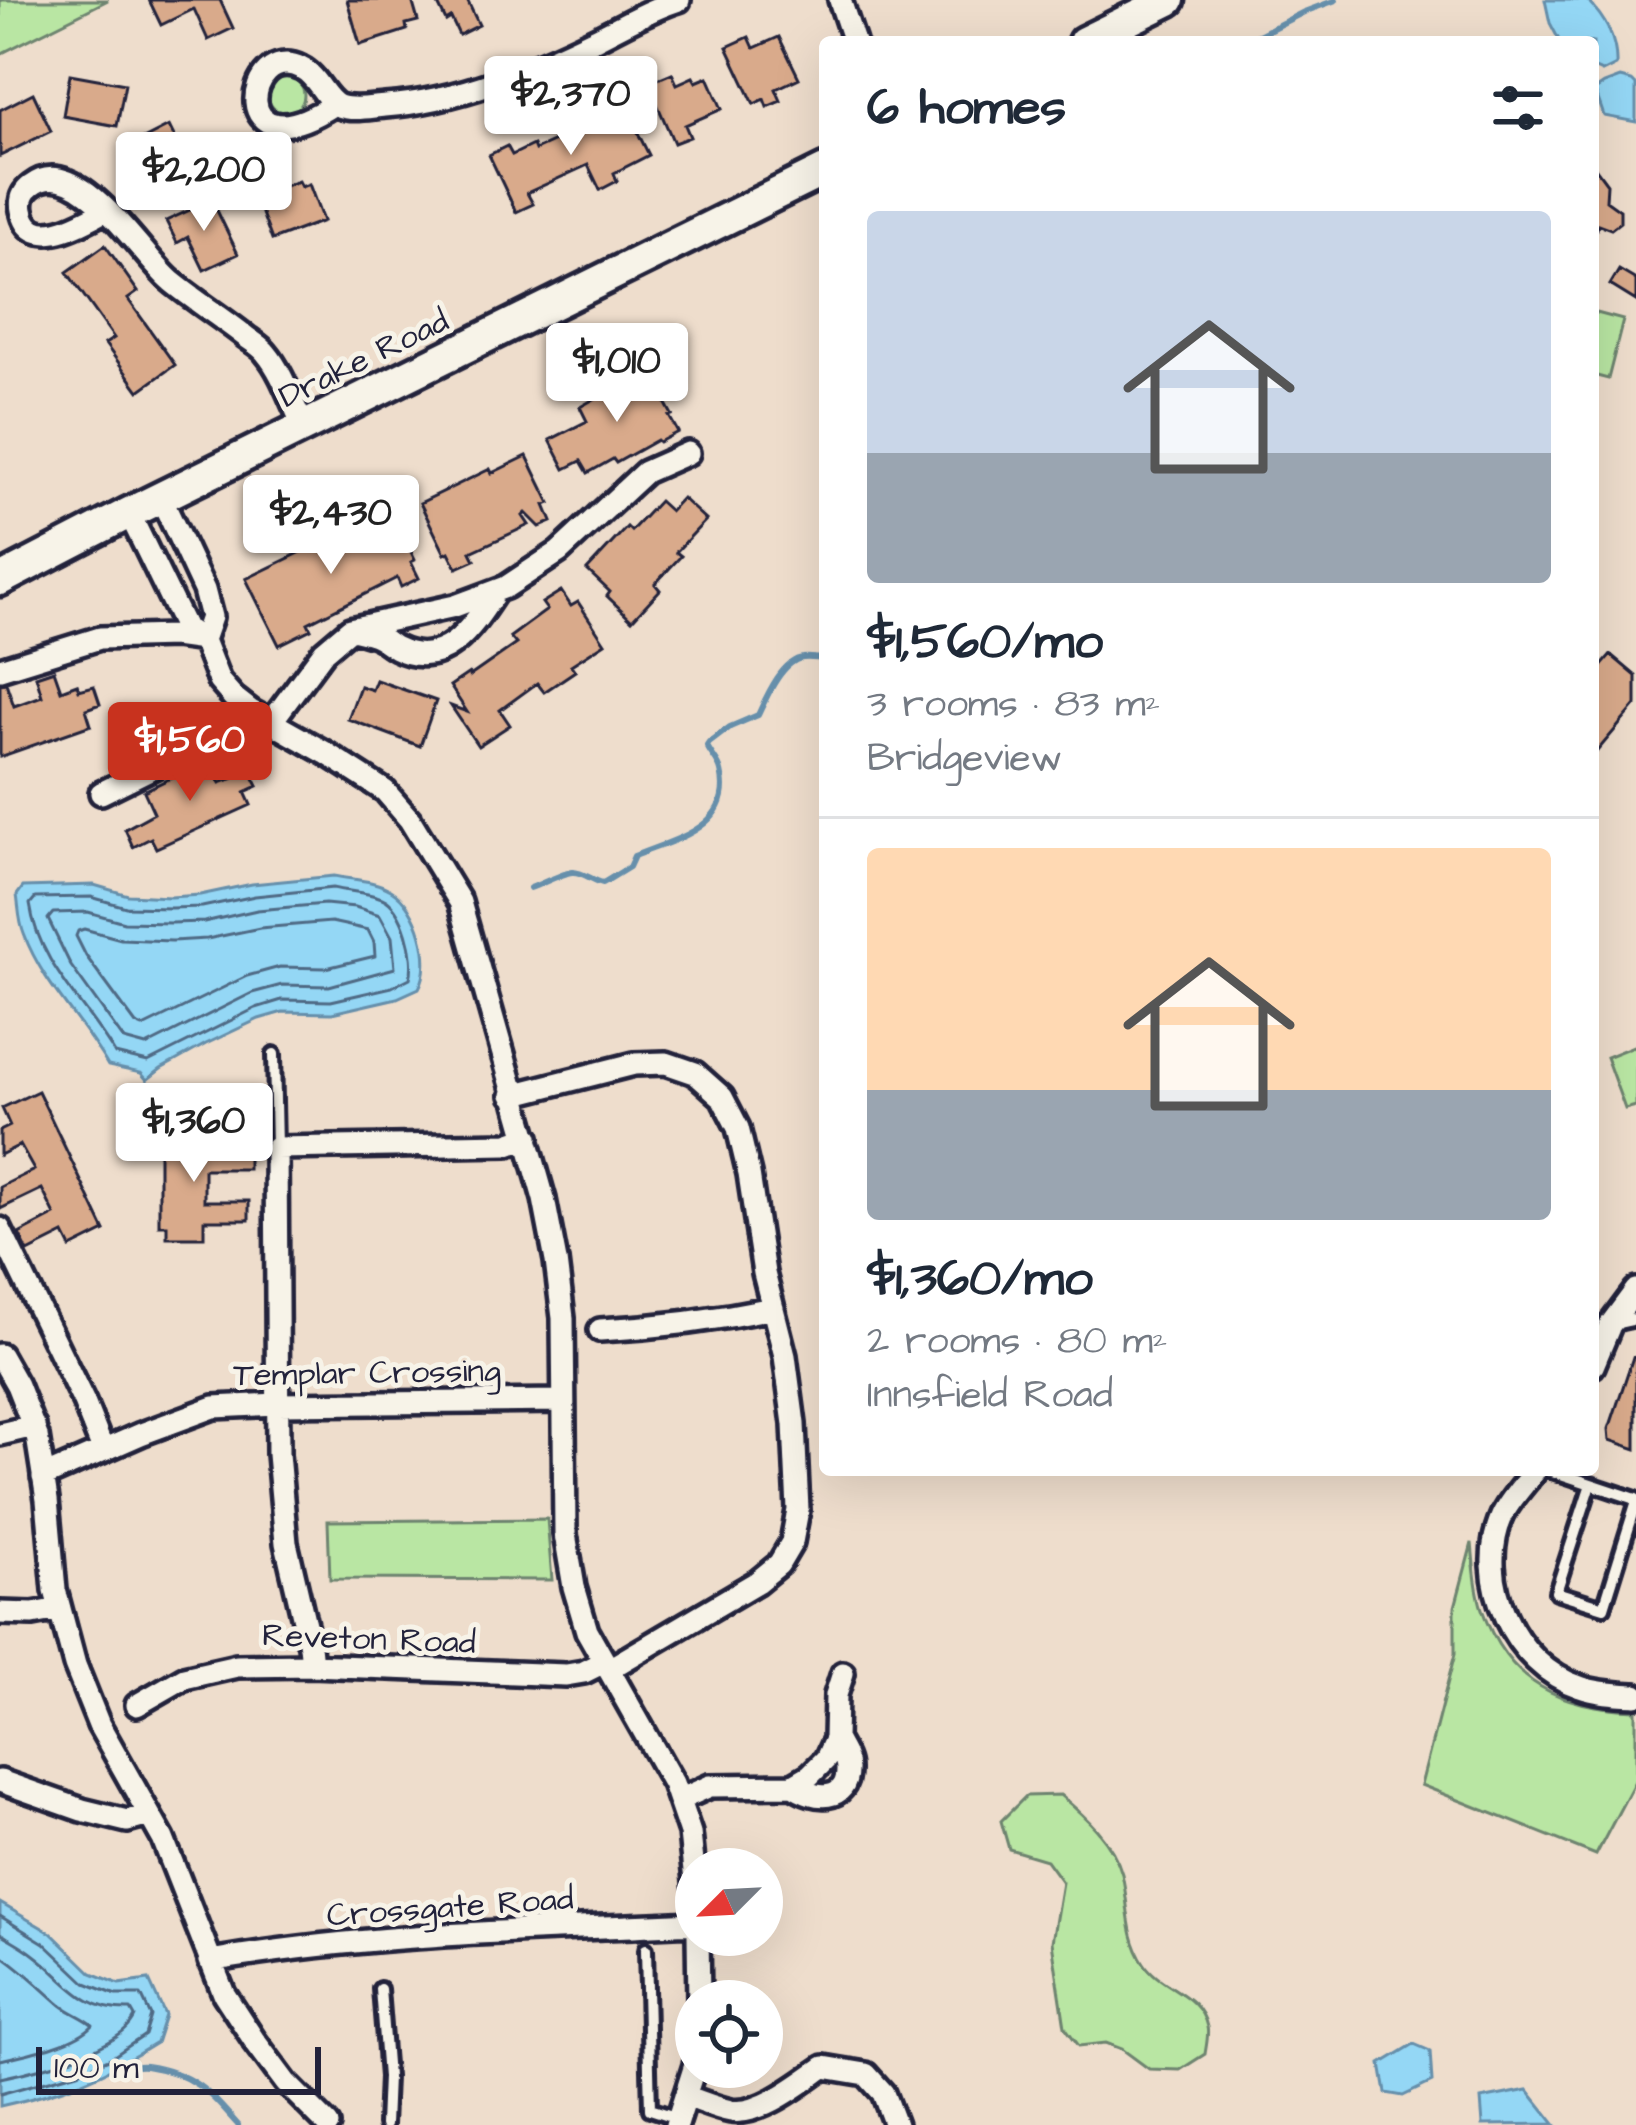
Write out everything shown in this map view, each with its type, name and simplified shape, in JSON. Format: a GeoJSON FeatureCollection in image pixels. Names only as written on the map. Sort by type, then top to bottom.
{"type":"FeatureCollection","features":[{"type":"Feature","properties":{"kind":"street"},"geometry":{"type":"LineString","coordinates":[[334,104],[351,109],[424,104],[530,70],[679,0]]}},
{"type":"Feature","properties":{"kind":"street"},"geometry":{"type":"LineString","coordinates":[[840,0],[852,36]]}},
{"type":"Feature","properties":{"kind":"street"},"geometry":{"type":"LineString","coordinates":[[1096,36],[1168,0]]}},
{"type":"Feature","properties":{"kind":"street","name":"Drake Road"},"geometry":{"type":"LineString","coordinates":[[0,580],[819,173]]}},
{"type":"Feature","properties":{"kind":"street"},"geometry":{"type":"LineString","coordinates":[[106,210],[168,279],[266,352],[304,427]]}},
{"type":"Feature","properties":{"kind":"street"},"geometry":{"type":"LineString","coordinates":[[101,793],[261,716],[350,629],[454,606],[496,590],[559,552],[645,472],[688,453]]}},
{"type":"Feature","properties":{"kind":"street"},"geometry":{"type":"LineString","coordinates":[[160,498],[204,590],[211,617],[202,640]]}},
{"type":"Feature","properties":{"kind":"street"},"geometry":{"type":"LineString","coordinates":[[129,513],[185,628],[202,640],[219,681],[261,716],[385,791],[433,854],[460,902],[512,1095],[528,1137],[556,1261],[563,1318],[565,1534],[574,1587],[587,1631],[679,1800],[692,1848]]}},
{"type":"Feature","properties":{"kind":"street"},"geometry":{"type":"LineString","coordinates":[[350,629],[376,635],[398,650],[423,654],[454,645],[496,590]]}},
{"type":"Feature","properties":{"kind":"street"},"geometry":{"type":"LineString","coordinates":[[0,669],[100,638],[202,640]]}},
{"type":"Feature","properties":{"kind":"street","name":"Reveton Road"},"geometry":{"type":"LineString","coordinates":[[137,1705],[184,1678],[237,1666],[584,1672],[607,1666],[757,1582],[779,1564],[791,1542],[798,1510],[794,1424],[749,1174],[738,1128],[722,1097],[695,1073],[666,1063],[634,1064],[512,1095]]}},
{"type":"Feature","properties":{"kind":"street"},"geometry":{"type":"LineString","coordinates":[[312,1665],[286,1543],[278,1454],[276,1148],[508,1144],[528,1137]]}},
{"type":"Feature","properties":{"kind":"street"},"geometry":{"type":"LineString","coordinates":[[0,1229],[103,1450]]}},
{"type":"Feature","properties":{"kind":"street"},"geometry":{"type":"LineString","coordinates":[[1599,1352],[1610,1325],[1636,1290]]}},
{"type":"Feature","properties":{"kind":"street"},"geometry":{"type":"LineString","coordinates":[[600,1330],[648,1328],[773,1308]]}},
{"type":"Feature","properties":{"kind":"street"},"geometry":{"type":"LineString","coordinates":[[0,1355],[34,1426],[60,1609],[99,1725],[178,1873],[224,1994],[286,2083],[328,2125]]}},
{"type":"Feature","properties":{"kind":"street","name":"Templar Crossing"},"geometry":{"type":"LineString","coordinates":[[44,1477],[214,1407],[562,1401]]}},
{"type":"Feature","properties":{"kind":"street"},"geometry":{"type":"LineString","coordinates":[[0,1434],[34,1426]]}},
{"type":"Feature","properties":{"kind":"street"},"geometry":{"type":"LineString","coordinates":[[1531,1476],[1502,1516],[1493,1555],[1498,1600],[1513,1635],[1545,1667],[1578,1687],[1636,1695]]}},
{"type":"Feature","properties":{"kind":"street"},"geometry":{"type":"LineString","coordinates":[[0,1613],[60,1609]]}},
{"type":"Feature","properties":{"kind":"street"},"geometry":{"type":"LineString","coordinates":[[793,1785],[826,1759],[835,1739],[836,1695],[843,1673]]}},
{"type":"Feature","properties":{"kind":"street"},"geometry":{"type":"LineString","coordinates":[[679,1800],[710,1786],[793,1785],[817,1797],[832,1796],[842,1788],[847,1774],[847,1762],[835,1739]]}},
{"type":"Feature","properties":{"kind":"street"},"geometry":{"type":"LineString","coordinates":[[0,1780],[127,1821],[149,1815]]}},
{"type":"Feature","properties":{"kind":"street","name":"Crossgate Road"},"geometry":{"type":"LineString","coordinates":[[210,1961],[434,1936],[675,1924]]}},
{"type":"Feature","properties":{"kind":"street"},"geometry":{"type":"LineString","coordinates":[[680,2113],[746,2112],[784,2095],[824,2067],[866,2074],[883,2093],[895,2125]]}},
{"type":"Feature","properties":{"kind":"lane"},"geometry":{"type":"LineString","coordinates":[[274,1054],[276,1148]]}},
{"type":"Feature","properties":{"kind":"lane"},"geometry":{"type":"LineString","coordinates":[[1610,1325],[1636,1319]]}},
{"type":"Feature","properties":{"kind":"lane"},"geometry":{"type":"LineString","coordinates":[[1567,1476],[1591,1484],[1636,1501],[1604,1606],[1556,1592],[1591,1484]]}},
{"type":"Feature","properties":{"kind":"lane"},"geometry":{"type":"LineString","coordinates":[[644,2125],[650,2109],[646,1948]]}},
{"type":"Feature","properties":{"kind":"lane"},"geometry":{"type":"LineString","coordinates":[[380,1989],[387,2077],[385,2125]]}},
{"type":"Feature","properties":{"kind":"lane"},"geometry":{"type":"LineString","coordinates":[[650,2109],[680,2113]]}},
{"type":"Feature","properties":{"kind":"green space"},"geometry":{"type":"Polygon","coordinates":[[[0,0],[108,0],[0,54],[0,0]]]}},
{"type":"Feature","properties":{"kind":"green space"},"geometry":{"type":"Polygon","coordinates":[[[286,77],[298,83],[304,95],[298,107],[286,113],[274,107],[268,95],[274,83],[286,77]]]}},
{"type":"Feature","properties":{"kind":"green space"},"geometry":{"type":"Polygon","coordinates":[[[1599,314],[1623,320],[1608,379],[1599,377],[1599,314]]]}},
{"type":"Feature","properties":{"kind":"green space"},"geometry":{"type":"Polygon","coordinates":[[[1636,1045],[1636,1106],[1625,1109],[1606,1057],[1636,1045]]]}},
{"type":"Feature","properties":{"kind":"green space"},"geometry":{"type":"Polygon","coordinates":[[[547,1519],[552,1580],[330,1579],[328,1521],[547,1519]]]}},
{"type":"Feature","properties":{"kind":"green space"},"geometry":{"type":"Polygon","coordinates":[[[1472,1543],[1482,1609],[1506,1656],[1522,1673],[1561,1697],[1636,1710],[1636,1779],[1596,1855],[1421,1785],[1455,1654],[1455,1607],[1472,1543]]]}},
{"type":"Feature","properties":{"kind":"green space"},"geometry":{"type":"Polygon","coordinates":[[[1060,1795],[1097,1830],[1118,1862],[1131,1931],[1144,1963],[1203,2016],[1208,2030],[1205,2054],[1180,2070],[1149,2069],[1106,2043],[1079,2046],[1065,2027],[1052,1942],[1062,1882],[1046,1860],[1009,1849],[1001,1821],[1026,1796],[1060,1795]]]}},
{"type":"Feature","properties":{"kind":"water"},"geometry":{"type":"Polygon","coordinates":[[[1545,0],[1587,0],[1609,30],[1616,65],[1599,71],[1599,36],[1557,36],[1545,0]]]}},
{"type":"Feature","properties":{"kind":"water"},"geometry":{"type":"Polygon","coordinates":[[[1620,78],[1636,85],[1636,122],[1604,116],[1599,87],[1620,78]]]}},
{"type":"Feature","properties":{"kind":"water"},"geometry":{"type":"Polygon","coordinates":[[[334,876],[385,887],[409,908],[424,950],[419,988],[332,1013],[283,1012],[259,1019],[147,1080],[141,1073],[108,1066],[32,952],[21,925],[17,895],[23,887],[94,885],[128,895],[170,897],[334,876]]]}},
{"type":"Feature","properties":{"kind":"water"},"geometry":{"type":"Polygon","coordinates":[[[0,1903],[51,1933],[92,1973],[119,1984],[149,1980],[165,2015],[156,2043],[81,2082],[0,2106],[0,1903]]]}},
{"type":"Feature","properties":{"kind":"water"},"geometry":{"type":"Polygon","coordinates":[[[1414,2044],[1430,2051],[1432,2082],[1403,2096],[1386,2093],[1381,2064],[1414,2044]]]}},
{"type":"Feature","properties":{"kind":"water"},"geometry":{"type":"Polygon","coordinates":[[[1528,2090],[1555,2124],[1483,2125],[1481,2099],[1528,2090]]]}},
{"type":"Feature","properties":{"kind":"building"},"geometry":{"type":"Polygon","coordinates":[[[149,0],[220,0],[233,28],[208,40],[194,9],[161,25],[149,0]]]}},
{"type":"Feature","properties":{"kind":"building"},"geometry":{"type":"Polygon","coordinates":[[[347,0],[412,0],[418,21],[406,24],[407,30],[360,45],[347,0]]]}},
{"type":"Feature","properties":{"kind":"building"},"geometry":{"type":"Polygon","coordinates":[[[436,0],[467,0],[479,25],[459,35],[436,0]]]}},
{"type":"Feature","properties":{"kind":"building"},"geometry":{"type":"Polygon","coordinates":[[[749,37],[754,48],[779,37],[799,78],[776,89],[781,101],[767,107],[764,99],[754,104],[727,47],[749,37]]]}},
{"type":"Feature","properties":{"kind":"building"},"geometry":{"type":"Polygon","coordinates":[[[672,73],[677,84],[708,77],[722,109],[685,125],[690,137],[674,143],[648,83],[672,73]]]}},
{"type":"Feature","properties":{"kind":"building"},"geometry":{"type":"Polygon","coordinates":[[[70,74],[125,84],[117,126],[63,116],[70,74]]]}},
{"type":"Feature","properties":{"kind":"building"},"geometry":{"type":"Polygon","coordinates":[[[33,93],[51,131],[0,156],[0,110],[33,93]]]}},
{"type":"Feature","properties":{"kind":"building"},"geometry":{"type":"Polygon","coordinates":[[[588,113],[595,129],[628,113],[649,155],[614,173],[617,181],[600,190],[588,165],[527,193],[533,204],[516,212],[489,155],[507,146],[512,155],[533,145],[535,150],[572,133],[567,123],[588,113]]]}},
{"type":"Feature","properties":{"kind":"building"},"geometry":{"type":"Polygon","coordinates":[[[169,126],[193,175],[152,195],[128,147],[169,126]]]}},
{"type":"Feature","properties":{"kind":"building"},"geometry":{"type":"Polygon","coordinates":[[[1599,173],[1607,184],[1606,200],[1620,210],[1620,222],[1611,229],[1599,224],[1599,173]]]}},
{"type":"Feature","properties":{"kind":"building"},"geometry":{"type":"Polygon","coordinates":[[[276,179],[279,188],[298,181],[301,187],[309,184],[323,221],[272,240],[252,187],[276,179]]]}},
{"type":"Feature","properties":{"kind":"building"},"geometry":{"type":"Polygon","coordinates":[[[212,200],[238,254],[204,270],[188,237],[177,243],[166,221],[212,200]]]}},
{"type":"Feature","properties":{"kind":"building"},"geometry":{"type":"Polygon","coordinates":[[[105,245],[138,292],[128,299],[175,365],[139,391],[105,344],[114,338],[67,272],[105,245]]]}},
{"type":"Feature","properties":{"kind":"building"},"geometry":{"type":"Polygon","coordinates":[[[1619,270],[1636,280],[1636,301],[1610,285],[1619,270]]]}},
{"type":"Feature","properties":{"kind":"building"},"geometry":{"type":"Polygon","coordinates":[[[647,369],[678,432],[588,473],[581,461],[565,469],[550,440],[587,421],[580,407],[647,369]]]}},
{"type":"Feature","properties":{"kind":"building"},"geometry":{"type":"Polygon","coordinates":[[[527,456],[550,503],[545,505],[552,522],[540,527],[526,513],[523,516],[529,525],[471,552],[475,560],[457,568],[420,503],[527,456]]]}},
{"type":"Feature","properties":{"kind":"building"},"geometry":{"type":"Polygon","coordinates":[[[682,498],[706,520],[676,552],[681,556],[655,584],[660,590],[632,620],[587,570],[659,501],[670,511],[682,498]]]}},
{"type":"Feature","properties":{"kind":"building"},"geometry":{"type":"Polygon","coordinates":[[[393,515],[419,578],[401,587],[397,578],[308,623],[311,629],[279,645],[246,579],[355,526],[358,532],[393,515]]]}},
{"type":"Feature","properties":{"kind":"building"},"geometry":{"type":"Polygon","coordinates":[[[561,591],[571,606],[578,602],[605,643],[571,665],[575,671],[544,692],[537,683],[500,710],[510,725],[478,746],[451,706],[467,712],[450,686],[516,644],[510,637],[547,610],[542,603],[561,591]]]}},
{"type":"Feature","properties":{"kind":"building"},"geometry":{"type":"Polygon","coordinates":[[[1611,655],[1636,676],[1636,705],[1599,749],[1599,669],[1611,655]]]}},
{"type":"Feature","properties":{"kind":"building"},"geometry":{"type":"Polygon","coordinates":[[[54,670],[61,690],[77,684],[79,690],[94,686],[100,704],[86,709],[91,725],[0,757],[0,684],[6,683],[14,706],[42,696],[36,676],[54,670]]]}},
{"type":"Feature","properties":{"kind":"building"},"geometry":{"type":"Polygon","coordinates":[[[376,680],[436,701],[420,746],[348,719],[360,686],[372,690],[376,680]]]}},
{"type":"Feature","properties":{"kind":"building"},"geometry":{"type":"Polygon","coordinates":[[[208,760],[220,783],[251,772],[258,786],[245,792],[251,805],[156,848],[151,838],[133,847],[125,829],[154,813],[144,791],[208,760]]]}},
{"type":"Feature","properties":{"kind":"building"},"geometry":{"type":"Polygon","coordinates":[[[38,1091],[105,1231],[71,1248],[64,1234],[28,1252],[19,1234],[55,1215],[42,1189],[0,1209],[0,1187],[34,1170],[20,1145],[0,1155],[0,1131],[10,1126],[2,1108],[38,1091]]]}},
{"type":"Feature","properties":{"kind":"building"},"geometry":{"type":"Polygon","coordinates":[[[204,1133],[204,1151],[248,1150],[248,1169],[204,1169],[204,1201],[249,1201],[249,1220],[204,1220],[204,1237],[167,1237],[167,1225],[159,1225],[159,1146],[165,1146],[165,1134],[204,1133]]]}},
{"type":"Feature","properties":{"kind":"building"},"geometry":{"type":"Polygon","coordinates":[[[1633,1357],[1636,1449],[1610,1440],[1609,1429],[1633,1357]]]}},
{"type":"Feature","properties":{"kind":"waterway"},"geometry":{"type":"LineString","coordinates":[[1257,36],[1336,0]]}},
{"type":"Feature","properties":{"kind":"waterway"},"geometry":{"type":"LineString","coordinates":[[530,888],[572,872],[603,883],[629,867],[634,856],[682,837],[710,819],[723,790],[709,743],[758,715],[788,665],[803,658],[819,659]]}},
{"type":"Feature","properties":{"kind":"waterway"},"geometry":{"type":"LineString","coordinates":[[112,2062],[116,2068],[146,2066],[188,2079],[238,2125]]}}]}
